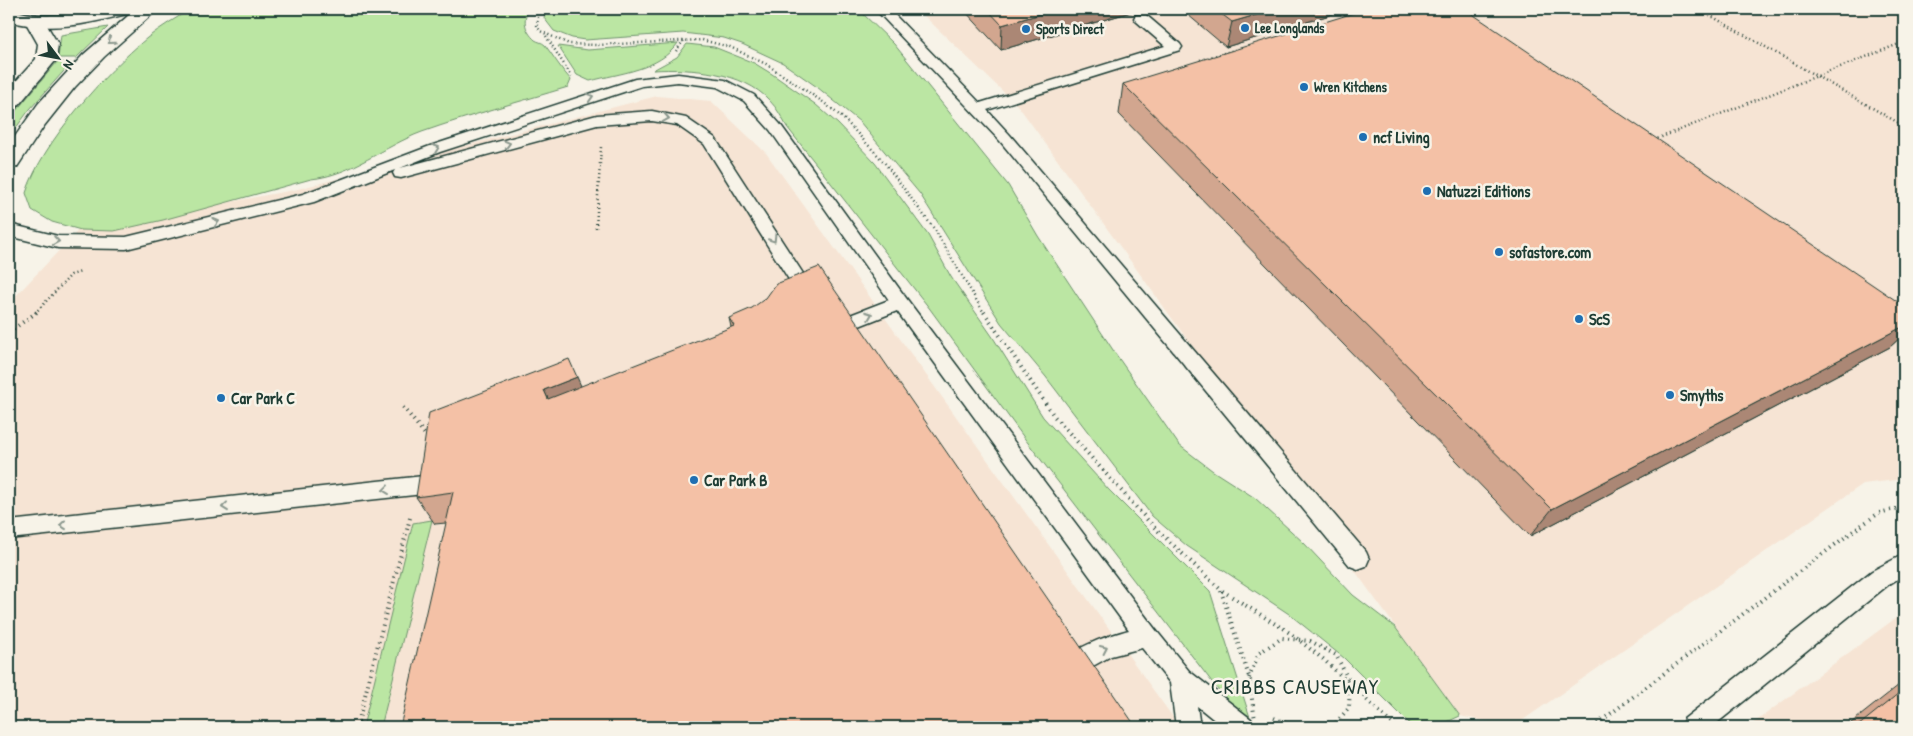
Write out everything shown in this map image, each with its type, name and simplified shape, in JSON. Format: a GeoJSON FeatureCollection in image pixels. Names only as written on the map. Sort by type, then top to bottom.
{"type":"FeatureCollection","features":[{"type":"Feature","properties":{"kind":"street"},"geometry":{"type":"LineString","coordinates":[[19,19],[64,21],[97,16],[123,9]]}},
{"type":"Feature","properties":{"kind":"street"},"geometry":{"type":"LineString","coordinates":[[9,162],[29,130],[90,58],[148,9]]}},
{"type":"Feature","properties":{"kind":"street"},"geometry":{"type":"LineString","coordinates":[[9,102],[46,60],[48,44],[19,19]]}},
{"type":"Feature","properties":{"kind":"lane"},"geometry":{"type":"LineString","coordinates":[[882,9],[978,108],[1358,559]]}},
{"type":"Feature","properties":{"kind":"lane"},"geometry":{"type":"LineString","coordinates":[[978,108],[1175,47],[1141,18]]}},
{"type":"Feature","properties":{"kind":"lane"},"geometry":{"type":"LineString","coordinates":[[308,198],[435,148],[640,82],[678,78],[720,83],[749,98],[775,127],[900,303],[1147,636],[1181,679],[1242,727]]}},
{"type":"Feature","properties":{"kind":"lane"},"geometry":{"type":"LineString","coordinates":[[9,230],[58,242],[126,243],[308,198],[597,120],[652,116],[681,120],[710,141],[802,285],[823,323],[900,303]]}},
{"type":"Feature","properties":{"kind":"lane"},"geometry":{"type":"LineString","coordinates":[[9,530],[461,482]]}},
{"type":"Feature","properties":{"kind":"lane"},"geometry":{"type":"LineString","coordinates":[[1693,727],[1880,578],[1904,564]]}},
{"type":"Feature","properties":{"kind":"lane"},"geometry":{"type":"LineString","coordinates":[[1061,674],[1106,647],[1147,636]]}},
{"type":"Feature","properties":{"kind":"lane"},"geometry":{"type":"LineString","coordinates":[[1181,679],[1188,727]]}},
{"type":"Feature","properties":{"kind":"path"},"geometry":{"type":"LineString","coordinates":[[539,9],[537,25],[540,32],[570,44],[702,40],[730,47],[766,64],[836,112],[884,162],[914,200],[935,230],[996,333],[1054,416],[1153,526],[1221,590],[1290,633],[1323,659],[1396,727]]}},
{"type":"Feature","properties":{"kind":"path"},"geometry":{"type":"LineString","coordinates":[[1699,9],[1904,126]]}},
{"type":"Feature","properties":{"kind":"path"},"geometry":{"type":"LineString","coordinates":[[546,35],[575,80]]}},
{"type":"Feature","properties":{"kind":"path"},"geometry":{"type":"LineString","coordinates":[[1652,141],[1904,42]]}},
{"type":"Feature","properties":{"kind":"path"},"geometry":{"type":"LineString","coordinates":[[1158,52],[1174,68],[1238,49]]}},
{"type":"Feature","properties":{"kind":"path"},"geometry":{"type":"LineString","coordinates":[[596,228],[602,165],[601,145]]}},
{"type":"Feature","properties":{"kind":"path"},"geometry":{"type":"LineString","coordinates":[[357,727],[430,440],[403,407]]}},
{"type":"Feature","properties":{"kind":"path"},"geometry":{"type":"LineString","coordinates":[[1593,727],[1852,532],[1879,513],[1904,507]]}},
{"type":"Feature","properties":{"kind":"path"},"geometry":{"type":"LineString","coordinates":[[1221,590],[1254,692],[1259,700]]}},
{"type":"Feature","properties":{"kind":"path"},"geometry":{"type":"LineString","coordinates":[[1256,727],[1249,678],[1259,653],[1282,638],[1310,641],[1336,656],[1350,683],[1350,708],[1332,727],[1328,727]]}},
{"type":"Feature","properties":{"kind":"path"},"geometry":{"type":"LineString","coordinates":[[1269,715],[1294,727]]}},
{"type":"Feature","properties":{"kind":"shaded area"},"geometry":{"type":"Polygon","coordinates":[[[917,9],[1904,9],[1904,479],[1863,484],[1513,727],[1460,716],[1019,107],[917,9]]]}},
{"type":"Feature","properties":{"kind":"shaded area"},"geometry":{"type":"Polygon","coordinates":[[[657,96],[711,101],[766,153],[1180,727],[9,727],[9,303],[92,216],[159,215],[294,190],[657,96]]]}},
{"type":"Feature","properties":{"kind":"shaded area"},"geometry":{"type":"Polygon","coordinates":[[[1904,612],[1904,727],[1748,727],[1904,612]]]}},
{"type":"Feature","properties":{"kind":"green space"},"geometry":{"type":"Polygon","coordinates":[[[191,9],[529,9],[525,21],[529,33],[535,40],[545,45],[571,80],[568,87],[422,132],[340,172],[163,220],[114,231],[81,230],[52,222],[32,210],[26,193],[34,173],[46,152],[77,109],[131,52],[158,30],[191,9]]]}},
{"type":"Feature","properties":{"kind":"green space"},"geometry":{"type":"Polygon","coordinates":[[[546,9],[858,9],[894,44],[1008,185],[1038,236],[1115,353],[1179,445],[1213,471],[1255,498],[1303,542],[1353,595],[1395,627],[1460,716],[1436,727],[1413,727],[1344,658],[1289,614],[1187,546],[1152,516],[1046,377],[1001,323],[920,194],[860,122],[817,87],[783,63],[724,38],[683,33],[585,40],[572,38],[554,31],[544,18],[546,9]]]}},
{"type":"Feature","properties":{"kind":"green space"},"geometry":{"type":"Polygon","coordinates":[[[108,27],[76,58],[58,58],[61,35],[108,27]]]}},
{"type":"Feature","properties":{"kind":"green space"},"geometry":{"type":"Polygon","coordinates":[[[678,43],[670,52],[650,65],[626,73],[590,81],[577,75],[558,46],[588,50],[678,43]]]}},
{"type":"Feature","properties":{"kind":"green space"},"geometry":{"type":"Polygon","coordinates":[[[687,44],[714,47],[754,63],[772,74],[815,104],[838,124],[875,163],[928,235],[951,277],[992,336],[1043,417],[1109,490],[1210,591],[1253,727],[1249,727],[1222,695],[1025,439],[930,309],[787,127],[773,104],[759,91],[731,77],[699,71],[653,70],[677,57],[687,44]]]}},
{"type":"Feature","properties":{"kind":"green space"},"geometry":{"type":"Polygon","coordinates":[[[57,62],[71,63],[30,109],[9,137],[9,119],[57,62]]]}},
{"type":"Feature","properties":{"kind":"green space"},"geometry":{"type":"Polygon","coordinates":[[[432,520],[381,727],[363,727],[413,523],[432,520]]]}},
{"type":"Feature","properties":{"kind":"building"},"geometry":{"type":"Polygon","coordinates":[[[987,9],[1058,9],[1002,25],[987,9]]]}},
{"type":"Feature","properties":{"kind":"building"},"geometry":{"type":"Polygon","coordinates":[[[1215,9],[1276,9],[1232,22],[1215,9]]]}},
{"type":"Feature","properties":{"kind":"building"},"geometry":{"type":"Polygon","coordinates":[[[1367,9],[1465,9],[1904,306],[1904,326],[1552,509],[1123,84],[1367,9]]]}},
{"type":"Feature","properties":{"kind":"building","name":"Car Park B"},"geometry":{"type":"Polygon","coordinates":[[[819,267],[1136,727],[400,727],[453,492],[416,497],[429,413],[569,359],[577,377],[544,390],[548,399],[734,326],[729,318],[752,308],[766,298],[776,284],[819,267]]]}},
{"type":"Feature","properties":{"kind":"building"},"geometry":{"type":"Polygon","coordinates":[[[1904,689],[1904,727],[1856,727],[1858,726],[1904,689]]]}},
{"type":"Feature","properties":{"kind":"place","name":"Lee Longlands"},"geometry":{"type":"Point","coordinates":[1245,28]}},
{"type":"Feature","properties":{"kind":"place","name":"Sports Direct"},"geometry":{"type":"Point","coordinates":[1026,29]}},
{"type":"Feature","properties":{"kind":"place","name":"Wren Kitchens"},"geometry":{"type":"Point","coordinates":[1304,87]}},
{"type":"Feature","properties":{"kind":"place","name":"ncf Living"},"geometry":{"type":"Point","coordinates":[1363,137]}},
{"type":"Feature","properties":{"kind":"place","name":"Natuzzi Editions"},"geometry":{"type":"Point","coordinates":[1427,191]}},
{"type":"Feature","properties":{"kind":"place","name":"sofastore.com"},"geometry":{"type":"Point","coordinates":[1499,252]}},
{"type":"Feature","properties":{"kind":"place","name":"ScS"},"geometry":{"type":"Point","coordinates":[1579,319]}},
{"type":"Feature","properties":{"kind":"place","name":"Smyths"},"geometry":{"type":"Point","coordinates":[1670,395]}},
{"type":"Feature","properties":{"kind":"place","name":"Car Park C"},"geometry":{"type":"Point","coordinates":[221,398]}},
{"type":"Feature","properties":{"kind":"place","name":"Car Park B"},"geometry":{"type":"Point","coordinates":[694,480]}},
{"type":"Feature","properties":{"kind":"district","name":"CRIBBS CAUSEWAY"},"geometry":{"type":"Point","coordinates":[1295,686]}}]}
